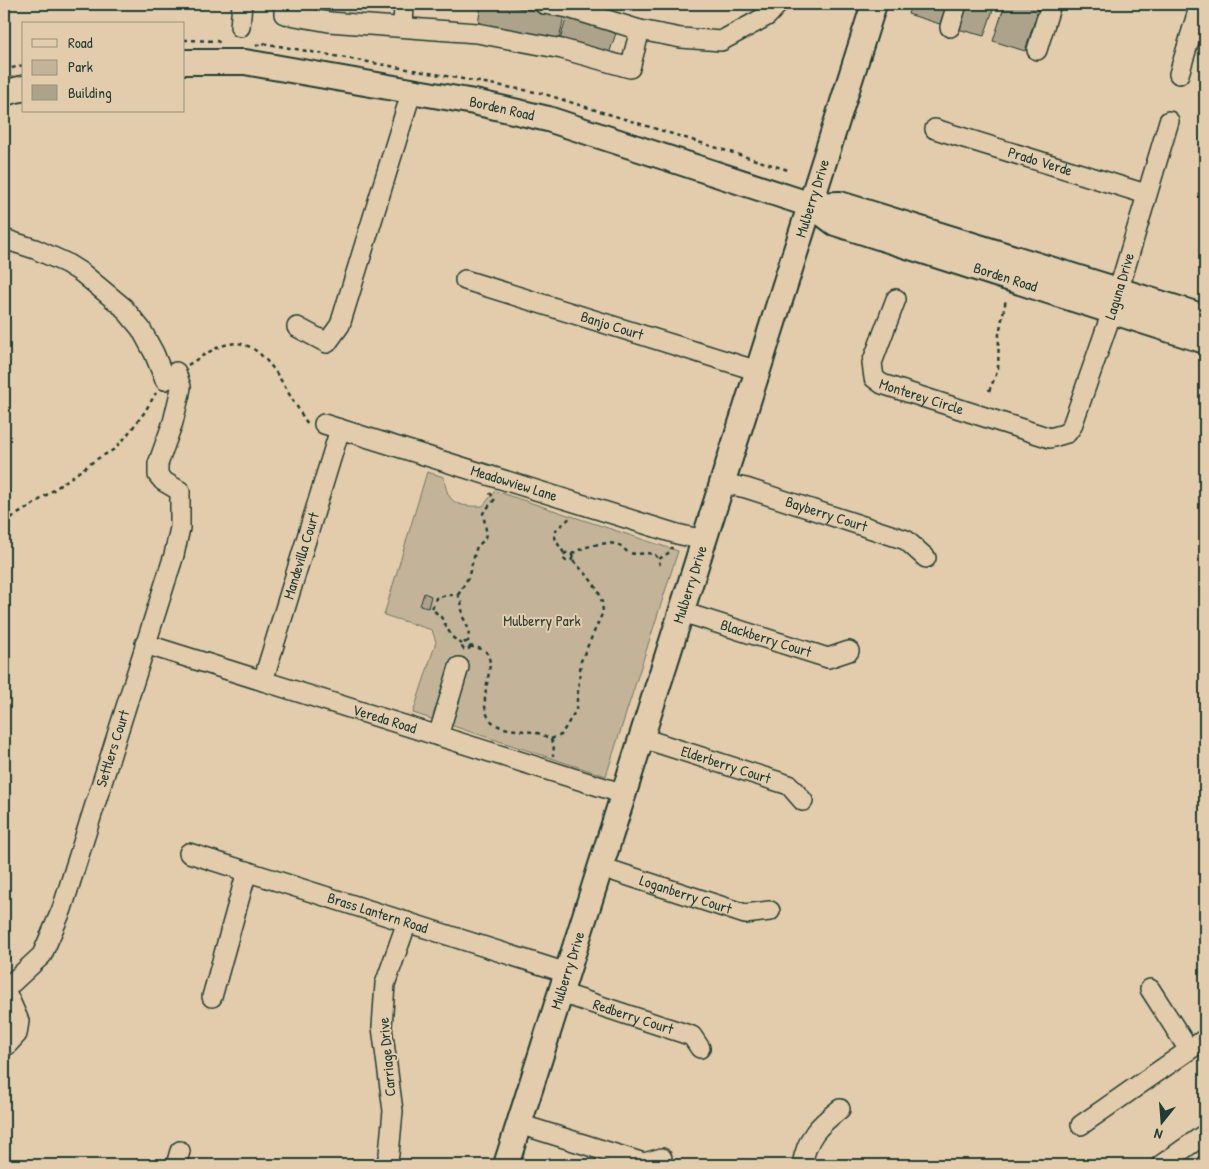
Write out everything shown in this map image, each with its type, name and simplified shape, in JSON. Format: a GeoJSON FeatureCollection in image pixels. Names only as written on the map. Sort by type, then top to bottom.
{"type":"FeatureCollection","features":[{"type":"Feature","properties":{"kind":"main road","name":"Mulberry Drive"},"geometry":{"type":"LineString","coordinates":[[506,1165],[874,4]]}},
{"type":"Feature","properties":{"kind":"main road","name":"Borden Road"},"geometry":{"type":"LineString","coordinates":[[185,62],[245,62],[412,90],[548,119],[810,205],[835,224],[1205,341]]}},
{"type":"Feature","properties":{"kind":"main road"},"geometry":{"type":"LineString","coordinates":[[4,93],[22,88]]}},
{"type":"Feature","properties":{"kind":"main road","name":"Borden Road"},"geometry":{"type":"LineString","coordinates":[[810,205],[840,204],[1205,317]]}},
{"type":"Feature","properties":{"kind":"street"},"geometry":{"type":"LineString","coordinates":[[240,27],[242,4]]}},
{"type":"Feature","properties":{"kind":"street"},"geometry":{"type":"LineString","coordinates":[[284,4],[284,14],[328,22],[477,33],[562,49],[630,68],[640,30]]}},
{"type":"Feature","properties":{"kind":"street"},"geometry":{"type":"LineString","coordinates":[[403,27],[404,4]]}},
{"type":"Feature","properties":{"kind":"street"},"geometry":{"type":"LineString","coordinates":[[544,4],[568,8],[640,30],[681,38],[722,41],[767,16],[778,4]]}},
{"type":"Feature","properties":{"kind":"street"},"geometry":{"type":"LineString","coordinates":[[950,27],[957,4]]}},
{"type":"Feature","properties":{"kind":"street"},"geometry":{"type":"LineString","coordinates":[[1037,50],[1051,4]]}},
{"type":"Feature","properties":{"kind":"street"},"geometry":{"type":"LineString","coordinates":[[1179,74],[1200,4]]}},
{"type":"Feature","properties":{"kind":"street"},"geometry":{"type":"LineString","coordinates":[[297,327],[327,343],[340,325],[412,90]]}},
{"type":"Feature","properties":{"kind":"street","name":"Laguna Drive"},"geometry":{"type":"LineString","coordinates":[[1050,438],[1067,433],[1072,426],[1112,312],[1168,121]]}},
{"type":"Feature","properties":{"kind":"street","name":"Prado Verde"},"geometry":{"type":"LineString","coordinates":[[935,129],[1146,194]]}},
{"type":"Feature","properties":{"kind":"street","name":"Settlers Court"},"geometry":{"type":"LineString","coordinates":[[4,238],[66,263],[82,273],[123,307],[141,329],[154,353],[170,376],[181,387],[173,422],[158,464],[158,475],[163,482],[180,491],[180,528],[174,555],[58,918],[42,955],[13,982],[4,987]]}},
{"type":"Feature","properties":{"kind":"street","name":"Banjo Court"},"geometry":{"type":"LineString","coordinates":[[465,280],[758,371]]}},
{"type":"Feature","properties":{"kind":"street","name":"Monterey Circle"},"geometry":{"type":"LineString","coordinates":[[896,300],[872,363],[874,378],[882,384],[1050,438]]}},
{"type":"Feature","properties":{"kind":"street","name":"Meadowview Lane"},"geometry":{"type":"LineString","coordinates":[[332,427],[674,533],[704,540]]}},
{"type":"Feature","properties":{"kind":"street","name":"Mandevilla Court"},"geometry":{"type":"LineString","coordinates":[[263,681],[332,427]]}},
{"type":"Feature","properties":{"kind":"street","name":"Bayberry Court"},"geometry":{"type":"LineString","coordinates":[[721,483],[746,488],[906,540],[926,558]]}},
{"type":"Feature","properties":{"kind":"street","name":"Blackberry Court"},"geometry":{"type":"LineString","coordinates":[[682,612],[828,658],[849,651]]}},
{"type":"Feature","properties":{"kind":"street","name":"Vereda Road"},"geometry":{"type":"LineString","coordinates":[[145,644],[624,794]]}},
{"type":"Feature","properties":{"kind":"street"},"geometry":{"type":"LineString","coordinates":[[438,736],[459,667]]}},
{"type":"Feature","properties":{"kind":"street","name":"Elderberry Court"},"geometry":{"type":"LineString","coordinates":[[642,738],[789,785],[803,801]]}},
{"type":"Feature","properties":{"kind":"street","name":"Brass Lantern Road"},"geometry":{"type":"LineString","coordinates":[[189,853],[407,922],[564,983]]}},
{"type":"Feature","properties":{"kind":"street","name":"Loganberry Court"},"geometry":{"type":"LineString","coordinates":[[601,867],[745,914],[770,911]]}},
{"type":"Feature","properties":{"kind":"street"},"geometry":{"type":"LineString","coordinates":[[212,997],[247,871]]}},
{"type":"Feature","properties":{"kind":"street","name":"Carriage Drive"},"geometry":{"type":"LineString","coordinates":[[386,1165],[389,1154],[393,1111],[382,1027],[385,984],[407,922]]}},
{"type":"Feature","properties":{"kind":"street","name":"Redberry Court"},"geometry":{"type":"LineString","coordinates":[[564,983],[692,1036],[700,1048]]}},
{"type":"Feature","properties":{"kind":"street"},"geometry":{"type":"LineString","coordinates":[[4,987],[19,1021],[17,1034],[7,1045],[4,1045]]}},
{"type":"Feature","properties":{"kind":"street"},"geometry":{"type":"LineString","coordinates":[[1150,989],[1189,1050]]}},
{"type":"Feature","properties":{"kind":"street"},"geometry":{"type":"LineString","coordinates":[[1081,1125],[1205,1039]]}},
{"type":"Feature","properties":{"kind":"street"},"geometry":{"type":"LineString","coordinates":[[802,1165],[805,1148],[821,1123],[840,1109]]}},
{"type":"Feature","properties":{"kind":"street"},"geometry":{"type":"LineString","coordinates":[[519,1124],[644,1163],[662,1158]]}},
{"type":"Feature","properties":{"kind":"street"},"geometry":{"type":"LineString","coordinates":[[1161,1165],[1205,1134]]}},
{"type":"Feature","properties":{"kind":"path"},"geometry":{"type":"LineString","coordinates":[[185,40],[217,40],[226,46]]}},
{"type":"Feature","properties":{"kind":"path"},"geometry":{"type":"LineString","coordinates":[[4,70],[22,66]]}},
{"type":"Feature","properties":{"kind":"path"},"geometry":{"type":"LineString","coordinates":[[989,391],[998,370],[999,334],[1006,299]]}},
{"type":"Feature","properties":{"kind":"path"},"geometry":{"type":"LineString","coordinates":[[458,595],[468,578],[477,546],[484,542],[487,535],[483,513],[495,499],[487,490],[488,476]]}},
{"type":"Feature","properties":{"kind":"path"},"geometry":{"type":"LineString","coordinates":[[572,560],[564,560],[564,553],[554,533],[557,528],[567,522],[572,514],[575,502]]}},
{"type":"Feature","properties":{"kind":"path"},"geometry":{"type":"LineString","coordinates":[[564,553],[572,554],[584,548],[612,543],[631,554],[648,553],[655,556],[659,559],[660,567]]}},
{"type":"Feature","properties":{"kind":"path"},"geometry":{"type":"LineString","coordinates":[[458,595],[461,601],[463,616],[469,630],[468,642],[470,646],[487,652],[489,656],[490,670],[484,698],[484,707],[489,719],[495,726],[526,731],[550,739],[561,735],[576,710],[581,661],[603,612],[598,590],[588,575],[572,560],[572,554]]}},
{"type":"Feature","properties":{"kind":"path"},"geometry":{"type":"LineString","coordinates":[[458,595],[436,598],[432,609],[441,618],[452,637],[462,644],[465,650],[469,649],[470,646]]}},
{"type":"Feature","properties":{"kind":"path"},"geometry":{"type":"LineString","coordinates":[[462,644],[465,641],[468,642]]}},
{"type":"Feature","properties":{"kind":"green space","name":"Mulberry Park"},"geometry":{"type":"Polygon","coordinates":[[[427,472],[444,477],[445,486],[451,498],[455,502],[466,506],[483,506],[495,491],[678,551],[606,776],[413,713],[436,642],[432,630],[384,615],[427,472]]]}},
{"type":"Feature","properties":{"kind":"building"},"geometry":{"type":"Polygon","coordinates":[[[481,4],[498,4],[564,16],[559,40],[478,25],[481,4]]]}},
{"type":"Feature","properties":{"kind":"building"},"geometry":{"type":"Polygon","coordinates":[[[911,4],[947,4],[940,24],[908,14],[911,4]]]}},
{"type":"Feature","properties":{"kind":"building"},"geometry":{"type":"Polygon","coordinates":[[[957,4],[995,4],[984,36],[950,27],[957,4]]]}},
{"type":"Feature","properties":{"kind":"building"},"geometry":{"type":"Polygon","coordinates":[[[1005,4],[1040,4],[1025,51],[993,41],[1005,4]]]}},
{"type":"Feature","properties":{"kind":"building"},"geometry":{"type":"Polygon","coordinates":[[[567,16],[617,30],[609,54],[560,40],[567,16]]]}},
{"type":"Feature","properties":{"kind":"building"},"geometry":{"type":"Polygon","coordinates":[[[424,593],[431,596],[428,608],[420,606],[424,593]]]}}]}
